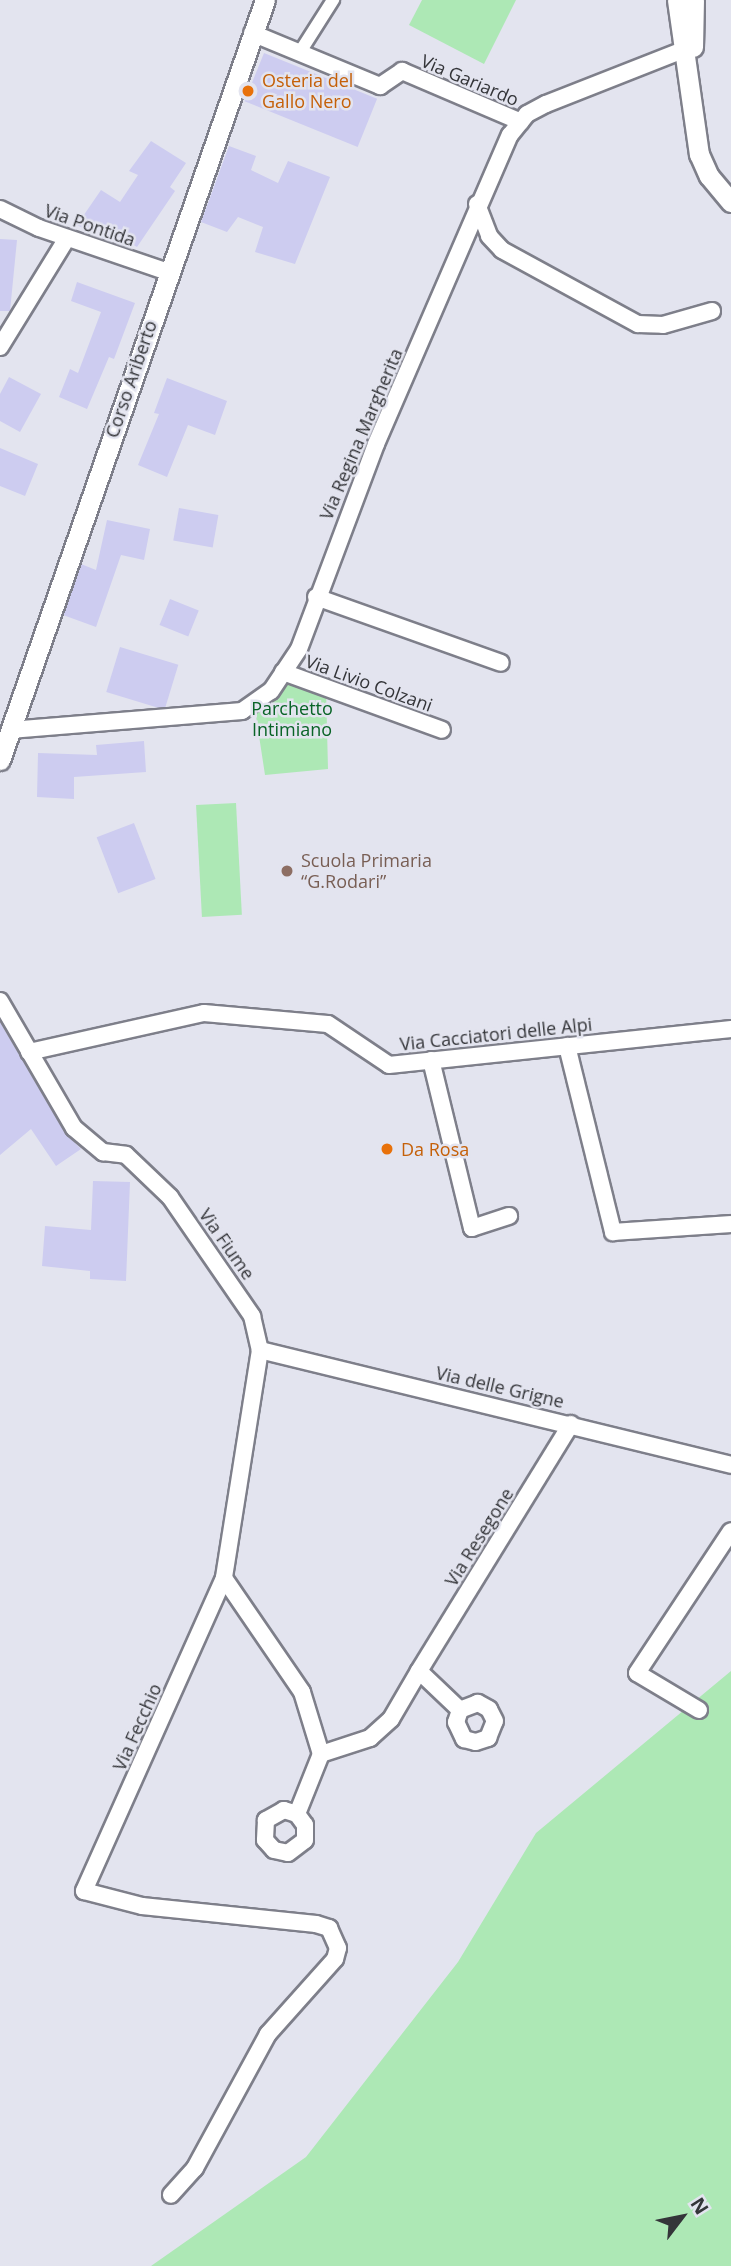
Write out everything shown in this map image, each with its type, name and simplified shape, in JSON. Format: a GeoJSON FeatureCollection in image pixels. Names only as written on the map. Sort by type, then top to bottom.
{"type":"FeatureCollection","features":[{"type":"Feature","properties":{"kind":"street","name":"Corso Ariberto"},"geometry":{"type":"LineString","coordinates":[[0,760],[265,0]]}},
{"type":"Feature","properties":{"kind":"street"},"geometry":{"type":"LineString","coordinates":[[300,52],[333,0]]}},
{"type":"Feature","properties":{"kind":"street"},"geometry":{"type":"LineString","coordinates":[[677,0],[687,48],[695,132],[709,176],[731,202]]}},
{"type":"Feature","properties":{"kind":"street"},"geometry":{"type":"LineString","coordinates":[[687,48],[694,0]]}},
{"type":"Feature","properties":{"kind":"street","name":"Via Gariardo"},"geometry":{"type":"LineString","coordinates":[[252,33],[380,86],[402,71],[521,122]]}},
{"type":"Feature","properties":{"kind":"street","name":"Via Regina Margherita"},"geometry":{"type":"LineString","coordinates":[[10,730],[242,711],[271,691],[299,649],[316,597],[477,204],[521,122],[546,104],[687,48]]}},
{"type":"Feature","properties":{"kind":"street"},"geometry":{"type":"LineString","coordinates":[[477,204],[489,236],[502,250],[638,324],[663,325],[712,311]]}},
{"type":"Feature","properties":{"kind":"street","name":"Via Pontida"},"geometry":{"type":"LineString","coordinates":[[0,209],[67,238],[168,272]]}},
{"type":"Feature","properties":{"kind":"street"},"geometry":{"type":"LineString","coordinates":[[0,348],[67,238]]}},
{"type":"Feature","properties":{"kind":"street"},"geometry":{"type":"LineString","coordinates":[[316,597],[500,663]]}},
{"type":"Feature","properties":{"kind":"street","name":"Via Livio Colzani"},"geometry":{"type":"LineString","coordinates":[[283,672],[442,730]]}},
{"type":"Feature","properties":{"kind":"street","name":"Via Fiume"},"geometry":{"type":"LineString","coordinates":[[0,1001],[74,1128],[103,1152],[126,1155],[170,1197],[252,1316],[260,1350],[224,1578]]}},
{"type":"Feature","properties":{"kind":"street","name":"Via Cacciatori delle Alpi"},"geometry":{"type":"LineString","coordinates":[[29,1052],[204,1013],[328,1024],[388,1065],[731,1029]]}},
{"type":"Feature","properties":{"kind":"street"},"geometry":{"type":"LineString","coordinates":[[567,1046],[613,1232],[731,1224]]}},
{"type":"Feature","properties":{"kind":"street"},"geometry":{"type":"LineString","coordinates":[[431,1060],[472,1228],[509,1216]]}},
{"type":"Feature","properties":{"kind":"street","name":"Via delle Grigne"},"geometry":{"type":"LineString","coordinates":[[260,1350],[731,1465]]}},
{"type":"Feature","properties":{"kind":"street","name":"Via Resegone"},"geometry":{"type":"LineString","coordinates":[[321,1754],[370,1738],[391,1718],[571,1424]]}},
{"type":"Feature","properties":{"kind":"street"},"geometry":{"type":"LineString","coordinates":[[699,1710],[636,1673],[731,1531]]}},
{"type":"Feature","properties":{"kind":"street"},"geometry":{"type":"LineString","coordinates":[[224,1578],[302,1692],[321,1754],[296,1814]]}},
{"type":"Feature","properties":{"kind":"street","name":"Via Fecchio"},"geometry":{"type":"LineString","coordinates":[[171,2195],[195,2168],[268,2034],[335,1959],[335,1936],[316,1924],[142,1906],[84,1891],[224,1578]]}},
{"type":"Feature","properties":{"kind":"street"},"geometry":{"type":"LineString","coordinates":[[419,1671],[460,1710]]}},
{"type":"Feature","properties":{"kind":"green space"},"geometry":{"type":"Polygon","coordinates":[[[422,0],[516,0],[484,64],[409,25],[422,0]]]}},
{"type":"Feature","properties":{"kind":"green space","name":"Parchetto Intimiano"},"geometry":{"type":"Polygon","coordinates":[[[283,673],[326,688],[328,769],[265,775],[256,716],[243,717],[283,673]]]}},
{"type":"Feature","properties":{"kind":"green space"},"geometry":{"type":"Polygon","coordinates":[[[236,803],[242,915],[202,917],[196,805],[236,803]]]}},
{"type":"Feature","properties":{"kind":"green space"},"geometry":{"type":"Polygon","coordinates":[[[731,1671],[731,2266],[151,2266],[306,2157],[458,1962],[536,1833],[731,1671]]]}},
{"type":"Feature","properties":{"kind":"building"},"geometry":{"type":"Polygon","coordinates":[[[264,53],[377,99],[358,147],[245,101],[264,53]]]}},
{"type":"Feature","properties":{"kind":"building"},"geometry":{"type":"Polygon","coordinates":[[[151,141],[186,163],[170,187],[175,191],[137,247],[107,230],[103,239],[77,225],[101,190],[120,202],[138,175],[129,171],[151,141]]]}},
{"type":"Feature","properties":{"kind":"building"},"geometry":{"type":"Polygon","coordinates":[[[229,146],[256,156],[251,170],[278,183],[288,161],[330,177],[295,264],[255,252],[263,227],[238,217],[227,232],[201,222],[229,146]]]}},
{"type":"Feature","properties":{"kind":"building"},"geometry":{"type":"Polygon","coordinates":[[[0,239],[17,240],[10,311],[0,311],[0,239]]]}},
{"type":"Feature","properties":{"kind":"building"},"geometry":{"type":"Polygon","coordinates":[[[77,282],[135,303],[114,359],[109,357],[87,409],[59,397],[70,369],[78,373],[101,312],[71,301],[77,282]]]}},
{"type":"Feature","properties":{"kind":"building"},"geometry":{"type":"Polygon","coordinates":[[[9,377],[41,394],[20,432],[0,421],[0,394],[9,377]]]}},
{"type":"Feature","properties":{"kind":"building"},"geometry":{"type":"Polygon","coordinates":[[[167,378],[227,401],[215,435],[188,425],[167,477],[138,465],[159,414],[154,413],[167,378]]]}},
{"type":"Feature","properties":{"kind":"building"},"geometry":{"type":"Polygon","coordinates":[[[0,448],[38,464],[25,496],[0,486],[0,448]]]}},
{"type":"Feature","properties":{"kind":"building"},"geometry":{"type":"Polygon","coordinates":[[[179,508],[218,515],[213,547],[173,540],[179,508]]]}},
{"type":"Feature","properties":{"kind":"building"},"geometry":{"type":"Polygon","coordinates":[[[107,520],[150,529],[144,560],[121,555],[96,627],[63,615],[81,564],[96,570],[107,520]]]}},
{"type":"Feature","properties":{"kind":"building"},"geometry":{"type":"Polygon","coordinates":[[[170,599],[199,611],[188,637],[160,625],[170,599]]]}},
{"type":"Feature","properties":{"kind":"building"},"geometry":{"type":"Polygon","coordinates":[[[120,647],[178,665],[165,710],[106,692],[120,647]]]}},
{"type":"Feature","properties":{"kind":"building"},"geometry":{"type":"Polygon","coordinates":[[[144,741],[146,772],[74,777],[74,799],[37,797],[38,753],[97,755],[96,745],[144,741]]]}},
{"type":"Feature","properties":{"kind":"building"},"geometry":{"type":"Polygon","coordinates":[[[134,823],[156,879],[118,893],[97,837],[134,823]]]}},
{"type":"Feature","properties":{"kind":"building"},"geometry":{"type":"Polygon","coordinates":[[[0,1022],[65,1133],[81,1149],[56,1166],[31,1129],[0,1155],[0,1022]]]}},
{"type":"Feature","properties":{"kind":"building"},"geometry":{"type":"Polygon","coordinates":[[[93,1181],[130,1182],[126,1281],[90,1279],[90,1271],[42,1266],[45,1226],[91,1230],[93,1181]]]}},
{"type":"Feature","properties":{"kind":"place","name":"Osteria del Gallo Nero"},"geometry":{"type":"Point","coordinates":[248,91]}},
{"type":"Feature","properties":{"kind":"place","name":"Scuola Primaria “G.Rodari”"},"geometry":{"type":"Point","coordinates":[287,871]}},
{"type":"Feature","properties":{"kind":"place","name":"Da Rosa"},"geometry":{"type":"Point","coordinates":[387,1149]}}]}
